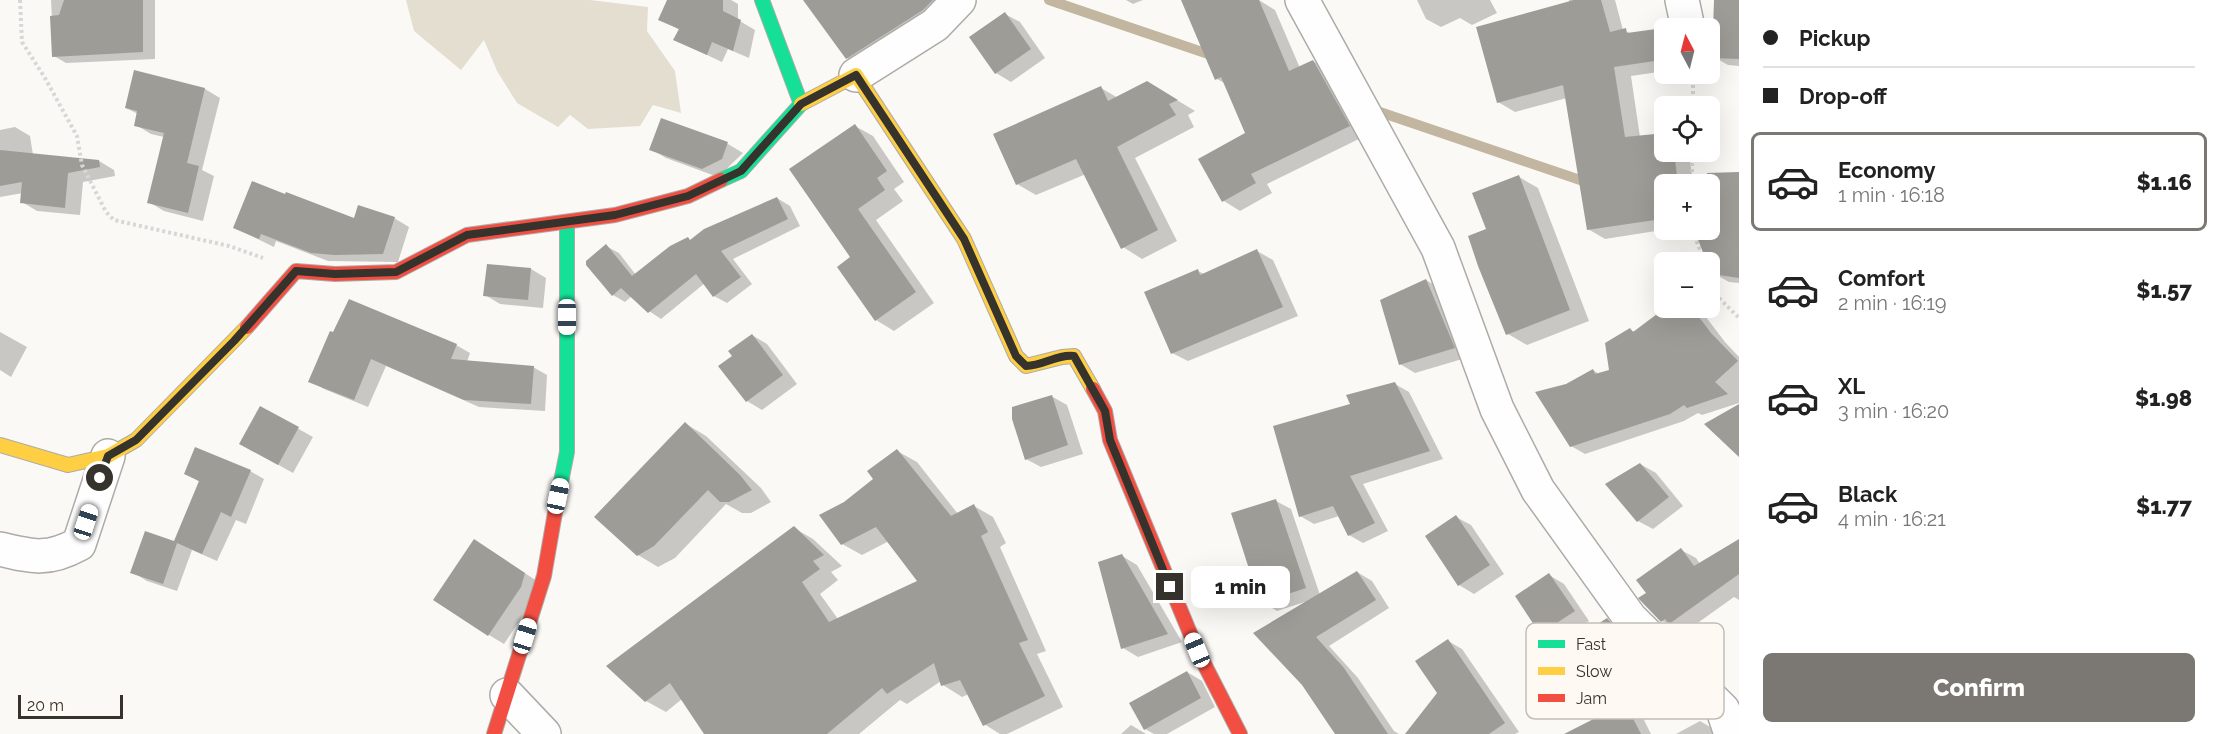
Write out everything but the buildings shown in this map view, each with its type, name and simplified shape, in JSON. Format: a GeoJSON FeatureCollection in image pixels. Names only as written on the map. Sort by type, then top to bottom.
{"type":"FeatureCollection","features":[{"type":"Feature","properties":{"kind":"street"},"geometry":{"type":"LineString","coordinates":[[762,0],[801,104]]}},
{"type":"Feature","properties":{"kind":"street"},"geometry":{"type":"LineString","coordinates":[[0,445],[68,465],[108,456],[136,440],[234,341],[296,271],[335,274],[396,272],[467,235],[615,215],[688,196],[741,171],[801,104],[856,75],[935,25],[959,0]]}},
{"type":"Feature","properties":{"kind":"street"},"geometry":{"type":"LineString","coordinates":[[1302,0],[1438,248],[1497,409],[1538,490],[1635,623]]}},
{"type":"Feature","properties":{"kind":"street"},"geometry":{"type":"LineString","coordinates":[[1683,0],[1686,18]]}},
{"type":"Feature","properties":{"kind":"street"},"geometry":{"type":"LineString","coordinates":[[856,75],[964,239],[1016,356],[1026,366],[1035,366],[1063,356],[1074,356],[1105,411],[1110,440],[1192,639],[1240,734]]}},
{"type":"Feature","properties":{"kind":"street"},"geometry":{"type":"LineString","coordinates":[[494,734],[544,576],[567,452],[567,222]]}},
{"type":"Feature","properties":{"kind":"street"},"geometry":{"type":"LineString","coordinates":[[0,549],[30,556],[60,555],[79,544],[108,456]]}},
{"type":"Feature","properties":{"kind":"street"},"geometry":{"type":"LineString","coordinates":[[507,695],[544,734]]}},
{"type":"Feature","properties":{"kind":"street"},"geometry":{"type":"LineString","coordinates":[[1724,713],[1731,734]]}},
{"type":"Feature","properties":{"kind":"path"},"geometry":{"type":"LineString","coordinates":[[20,0],[22,42],[45,78],[76,136],[82,165],[106,212],[114,220],[229,246],[296,271]]}},
{"type":"Feature","properties":{"kind":"path"},"geometry":{"type":"LineString","coordinates":[[1720,299],[1739,318]]}},
{"type":"Feature","properties":{"kind":"shaded area"},"geometry":{"type":"Polygon","coordinates":[[[406,0],[590,0],[648,7],[647,31],[675,71],[681,113],[653,105],[640,126],[588,129],[570,115],[558,127],[517,103],[497,71],[484,40],[461,70],[414,31],[406,0]]]}},
{"type":"Feature","properties":{"kind":"waterway"},"geometry":{"type":"LineString","coordinates":[[1049,0],[1217,57]]}},
{"type":"Feature","properties":{"kind":"waterway"},"geometry":{"type":"LineString","coordinates":[[1371,109],[1592,184]]}},
{"type":"Feature","properties":{"kind":"traffic: fast"},"geometry":{"type":"LineString","coordinates":[[721,180],[741,171],[801,104],[762,0]]}},
{"type":"Feature","properties":{"kind":"traffic: fast"},"geometry":{"type":"LineString","coordinates":[[556,507],[567,452],[567,222]]}},
{"type":"Feature","properties":{"kind":"traffic: slow"},"geometry":{"type":"LineString","coordinates":[[801,104],[856,75],[964,239],[1016,356],[1026,366],[1074,356],[1093,389]]}},
{"type":"Feature","properties":{"kind":"traffic: slow"},"geometry":{"type":"LineString","coordinates":[[0,445],[68,465],[108,456],[136,440],[247,327]]}},
{"type":"Feature","properties":{"kind":"traffic: jam"},"geometry":{"type":"LineString","coordinates":[[247,327],[296,271],[335,274],[396,272],[467,235],[615,215],[688,196],[721,180]]}},
{"type":"Feature","properties":{"kind":"traffic: jam"},"geometry":{"type":"LineString","coordinates":[[1093,389],[1105,411],[1110,440],[1197,650],[1240,734]]}},
{"type":"Feature","properties":{"kind":"traffic: jam"},"geometry":{"type":"LineString","coordinates":[[494,734],[544,576],[556,507]]}},
{"type":"Feature","properties":{"kind":"route"},"geometry":{"type":"LineString","coordinates":[[100,478],[108,456],[136,440],[234,341],[296,271],[335,274],[396,272],[467,235],[615,215],[688,196],[741,171],[801,104],[856,75],[964,239],[1016,356],[1026,366],[1035,366],[1067,355],[1074,356],[1105,411],[1110,440],[1170,587]]}}]}
